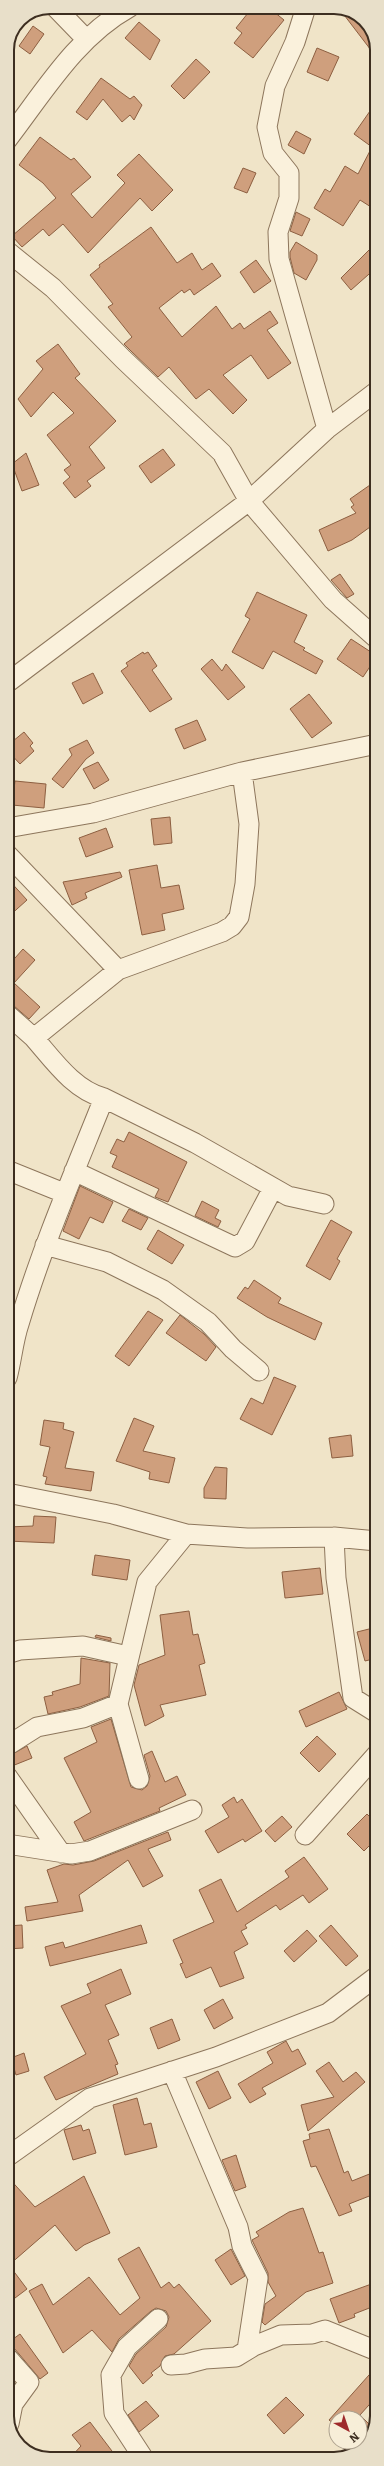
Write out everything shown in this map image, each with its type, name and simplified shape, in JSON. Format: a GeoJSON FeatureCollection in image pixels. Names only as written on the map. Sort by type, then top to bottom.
{"type":"FeatureCollection","features":[{"type":"Feature","properties":{"kind":"street"},"geometry":{"type":"LineString","coordinates":[[62,14],[86,39]]}},
{"type":"Feature","properties":{"kind":"street"},"geometry":{"type":"LineString","coordinates":[[14,131],[86,39],[108,19],[117,14]]}},
{"type":"Feature","properties":{"kind":"street"},"geometry":{"type":"LineString","coordinates":[[304,14],[295,42],[275,86],[267,127],[273,153],[289,173],[289,198],[278,232],[279,259],[327,429]]}},
{"type":"Feature","properties":{"kind":"street"},"geometry":{"type":"LineString","coordinates":[[14,257],[53,288],[123,359],[222,453],[248,501],[333,600],[370,633]]}},
{"type":"Feature","properties":{"kind":"street"},"geometry":{"type":"LineString","coordinates":[[14,678],[248,501],[327,429],[370,396]]}},
{"type":"Feature","properties":{"kind":"street"},"geometry":{"type":"LineString","coordinates":[[14,827],[93,813],[242,772],[370,745]]}},
{"type":"Feature","properties":{"kind":"street"},"geometry":{"type":"LineString","coordinates":[[34,1038],[118,970],[222,932],[232,926],[239,917],[245,884],[249,824],[242,772]]}},
{"type":"Feature","properties":{"kind":"street"},"geometry":{"type":"LineString","coordinates":[[14,861],[118,970]]}},
{"type":"Feature","properties":{"kind":"street"},"geometry":{"type":"LineString","coordinates":[[14,1020],[34,1038],[63,1071],[86,1091],[104,1098],[195,1143],[273,1188],[298,1199],[324,1204]]}},
{"type":"Feature","properties":{"kind":"street"},"geometry":{"type":"LineString","coordinates":[[14,1345],[18,1326],[45,1245],[64,1193],[104,1098]]}},
{"type":"Feature","properties":{"kind":"street"},"geometry":{"type":"LineString","coordinates":[[74,1171],[235,1247],[245,1241],[273,1188]]}},
{"type":"Feature","properties":{"kind":"street"},"geometry":{"type":"LineString","coordinates":[[14,1173],[64,1193]]}},
{"type":"Feature","properties":{"kind":"street"},"geometry":{"type":"LineString","coordinates":[[45,1245],[107,1262],[163,1290],[208,1322],[233,1349],[259,1371]]}},
{"type":"Feature","properties":{"kind":"street"},"geometry":{"type":"LineString","coordinates":[[14,1494],[113,1514],[186,1534],[247,1538],[334,1537],[370,1540]]}},
{"type":"Feature","properties":{"kind":"street"},"geometry":{"type":"LineString","coordinates":[[139,1779],[118,1704],[128,1656],[147,1582],[186,1534]]}},
{"type":"Feature","properties":{"kind":"street"},"geometry":{"type":"LineString","coordinates":[[334,1537],[336,1578],[354,1698],[370,1708]]}},
{"type":"Feature","properties":{"kind":"street"},"geometry":{"type":"LineString","coordinates":[[14,1652],[20,1650],[83,1646],[128,1656]]}},
{"type":"Feature","properties":{"kind":"street"},"geometry":{"type":"LineString","coordinates":[[14,1742],[37,1727],[83,1718],[118,1704]]}},
{"type":"Feature","properties":{"kind":"street"},"geometry":{"type":"LineString","coordinates":[[305,1835],[370,1762]]}},
{"type":"Feature","properties":{"kind":"street"},"geometry":{"type":"LineString","coordinates":[[14,1786],[61,1853]]}},
{"type":"Feature","properties":{"kind":"street"},"geometry":{"type":"LineString","coordinates":[[14,1845],[71,1854],[90,1851],[192,1810]]}},
{"type":"Feature","properties":{"kind":"street"},"geometry":{"type":"LineString","coordinates":[[14,2152],[90,2098],[216,2057],[328,2013],[370,1981]]}},
{"type":"Feature","properties":{"kind":"street"},"geometry":{"type":"LineString","coordinates":[[172,2071],[238,2227],[242,2246],[258,2278],[247,2350]]}},
{"type":"Feature","properties":{"kind":"street"},"geometry":{"type":"LineString","coordinates":[[139,2452],[114,2413],[111,2375],[127,2347],[158,2319]]}},
{"type":"Feature","properties":{"kind":"street"},"geometry":{"type":"LineString","coordinates":[[171,2365],[186,2364],[205,2359],[236,2357],[247,2350],[281,2335],[312,2334],[325,2330],[370,2348]]}},
{"type":"Feature","properties":{"kind":"street"},"geometry":{"type":"LineString","coordinates":[[14,2365],[29,2382],[14,2403]]}},
{"type":"Feature","properties":{"kind":"building"},"geometry":{"type":"Polygon","coordinates":[[[247,14],[277,14],[284,20],[253,58],[234,43],[242,33],[236,28],[247,14]]]}},
{"type":"Feature","properties":{"kind":"building"},"geometry":{"type":"Polygon","coordinates":[[[344,15],[360,24],[368,38],[370,49],[344,15]]]}},
{"type":"Feature","properties":{"kind":"building"},"geometry":{"type":"Polygon","coordinates":[[[139,22],[160,40],[150,60],[125,38],[139,22]]]}},
{"type":"Feature","properties":{"kind":"building"},"geometry":{"type":"Polygon","coordinates":[[[33,26],[44,34],[30,54],[19,46],[33,26]]]}},
{"type":"Feature","properties":{"kind":"building"},"geometry":{"type":"Polygon","coordinates":[[[317,48],[339,57],[328,81],[307,72],[317,48]]]}},
{"type":"Feature","properties":{"kind":"building"},"geometry":{"type":"Polygon","coordinates":[[[196,59],[210,72],[184,99],[171,86],[196,59]]]}},
{"type":"Feature","properties":{"kind":"building"},"geometry":{"type":"Polygon","coordinates":[[[101,78],[130,99],[134,96],[142,105],[134,120],[130,115],[122,122],[103,99],[87,120],[76,112],[101,78]]]}},
{"type":"Feature","properties":{"kind":"building"},"geometry":{"type":"Polygon","coordinates":[[[370,111],[370,146],[354,134],[370,111]]]}},
{"type":"Feature","properties":{"kind":"building"},"geometry":{"type":"Polygon","coordinates":[[[296,131],[311,139],[304,154],[288,145],[296,131]]]}},
{"type":"Feature","properties":{"kind":"building"},"geometry":{"type":"Polygon","coordinates":[[[40,137],[71,160],[74,158],[91,177],[71,194],[92,218],[125,183],[117,175],[139,154],[173,190],[152,211],[140,198],[88,253],[63,224],[49,236],[43,229],[22,247],[14,238],[14,234],[56,198],[43,183],[19,165],[40,137]]]}},
{"type":"Feature","properties":{"kind":"building"},"geometry":{"type":"Polygon","coordinates":[[[370,151],[370,206],[360,200],[343,226],[314,208],[325,189],[330,192],[345,166],[358,174],[370,151]]]}},
{"type":"Feature","properties":{"kind":"building"},"geometry":{"type":"Polygon","coordinates":[[[243,168],[256,173],[247,193],[234,188],[243,168]]]}},
{"type":"Feature","properties":{"kind":"building"},"geometry":{"type":"Polygon","coordinates":[[[296,212],[310,219],[302,236],[290,231],[296,212]]]}},
{"type":"Feature","properties":{"kind":"building"},"geometry":{"type":"Polygon","coordinates":[[[151,227],[177,263],[192,253],[202,270],[212,263],[221,276],[194,295],[190,289],[184,293],[182,290],[159,308],[182,337],[216,306],[232,329],[240,323],[244,329],[270,311],[278,323],[267,330],[291,363],[268,379],[251,355],[223,375],[247,400],[233,414],[209,389],[196,399],[169,367],[158,377],[131,351],[124,344],[132,337],[108,307],[113,304],[90,275],[100,267],[99,265],[151,227]]]}},
{"type":"Feature","properties":{"kind":"building"},"geometry":{"type":"Polygon","coordinates":[[[296,242],[317,255],[317,260],[306,280],[294,273],[290,252],[296,242]]]}},
{"type":"Feature","properties":{"kind":"building"},"geometry":{"type":"Polygon","coordinates":[[[370,249],[370,273],[351,290],[341,278],[370,249]]]}},
{"type":"Feature","properties":{"kind":"building"},"geometry":{"type":"Polygon","coordinates":[[[256,260],[271,281],[254,293],[240,272],[256,260]]]}},
{"type":"Feature","properties":{"kind":"building"},"geometry":{"type":"Polygon","coordinates":[[[58,344],[80,374],[75,378],[116,421],[89,447],[105,468],[87,481],[91,486],[75,498],[63,483],[70,477],[64,470],[71,465],[47,435],[74,413],[53,392],[31,417],[18,399],[43,369],[36,361],[58,344]]]}},
{"type":"Feature","properties":{"kind":"building"},"geometry":{"type":"Polygon","coordinates":[[[163,449],[175,465],[151,483],[139,466],[163,449]]]}},
{"type":"Feature","properties":{"kind":"building"},"geometry":{"type":"Polygon","coordinates":[[[26,453],[39,485],[22,491],[14,469],[14,462],[26,453]]]}},
{"type":"Feature","properties":{"kind":"building"},"geometry":{"type":"Polygon","coordinates":[[[370,485],[370,527],[352,540],[328,551],[319,530],[356,513],[351,507],[354,505],[350,499],[370,485]]]}},
{"type":"Feature","properties":{"kind":"building"},"geometry":{"type":"Polygon","coordinates":[[[340,574],[354,594],[347,598],[331,580],[340,574]]]}},
{"type":"Feature","properties":{"kind":"building"},"geometry":{"type":"Polygon","coordinates":[[[257,592],[307,615],[294,642],[305,648],[303,650],[323,661],[316,674],[273,651],[263,669],[232,652],[250,619],[245,616],[257,592]]]}},
{"type":"Feature","properties":{"kind":"building"},"geometry":{"type":"Polygon","coordinates":[[[351,639],[370,651],[370,666],[363,677],[337,659],[351,639]]]}},
{"type":"Feature","properties":{"kind":"building"},"geometry":{"type":"Polygon","coordinates":[[[143,652],[144,654],[148,652],[157,666],[152,670],[172,699],[150,712],[121,671],[128,666],[126,663],[143,652]]]}},
{"type":"Feature","properties":{"kind":"building"},"geometry":{"type":"Polygon","coordinates":[[[212,659],[222,671],[226,664],[245,687],[228,700],[201,669],[212,659]]]}},
{"type":"Feature","properties":{"kind":"building"},"geometry":{"type":"Polygon","coordinates":[[[93,673],[103,693],[83,704],[72,683],[93,673]]]}},
{"type":"Feature","properties":{"kind":"building"},"geometry":{"type":"Polygon","coordinates":[[[309,694],[332,723],[312,738],[290,709],[309,694]]]}},
{"type":"Feature","properties":{"kind":"building"},"geometry":{"type":"Polygon","coordinates":[[[197,720],[206,740],[184,749],[175,729],[197,720]]]}},
{"type":"Feature","properties":{"kind":"building"},"geometry":{"type":"Polygon","coordinates":[[[24,732],[33,743],[30,746],[34,751],[20,764],[14,758],[14,740],[24,732]]]}},
{"type":"Feature","properties":{"kind":"building"},"geometry":{"type":"Polygon","coordinates":[[[87,740],[94,753],[86,759],[63,788],[52,779],[72,755],[69,749],[87,740]]]}},
{"type":"Feature","properties":{"kind":"building"},"geometry":{"type":"Polygon","coordinates":[[[98,762],[109,780],[94,789],[83,769],[98,762]]]}},
{"type":"Feature","properties":{"kind":"building"},"geometry":{"type":"Polygon","coordinates":[[[15,781],[46,784],[44,808],[14,805],[15,781]]]}},
{"type":"Feature","properties":{"kind":"building"},"geometry":{"type":"Polygon","coordinates":[[[170,817],[172,843],[154,845],[151,819],[170,817]]]}},
{"type":"Feature","properties":{"kind":"building"},"geometry":{"type":"Polygon","coordinates":[[[106,828],[113,847],[86,857],[79,838],[106,828]]]}},
{"type":"Feature","properties":{"kind":"building"},"geometry":{"type":"Polygon","coordinates":[[[157,865],[161,888],[179,885],[184,909],[162,914],[165,930],[142,935],[129,870],[157,865]]]}},
{"type":"Feature","properties":{"kind":"building"},"geometry":{"type":"Polygon","coordinates":[[[120,872],[122,877],[85,893],[87,898],[72,905],[63,882],[120,872]]]}},
{"type":"Feature","properties":{"kind":"building"},"geometry":{"type":"Polygon","coordinates":[[[14,886],[27,900],[14,912],[14,886]]]}},
{"type":"Feature","properties":{"kind":"building"},"geometry":{"type":"Polygon","coordinates":[[[23,949],[35,960],[14,983],[14,959],[23,949]]]}},
{"type":"Feature","properties":{"kind":"building"},"geometry":{"type":"Polygon","coordinates":[[[14,983],[40,1007],[29,1019],[14,1006],[14,983]]]}},
{"type":"Feature","properties":{"kind":"building"},"geometry":{"type":"Polygon","coordinates":[[[129,1132],[187,1162],[168,1202],[155,1197],[159,1189],[112,1167],[117,1156],[110,1153],[117,1139],[124,1142],[129,1132]]]}},
{"type":"Feature","properties":{"kind":"building"},"geometry":{"type":"Polygon","coordinates":[[[80,1186],[113,1202],[103,1223],[90,1217],[79,1239],[63,1231],[80,1186]]]}},
{"type":"Feature","properties":{"kind":"building"},"geometry":{"type":"Polygon","coordinates":[[[202,1201],[219,1210],[215,1218],[221,1221],[218,1227],[195,1216],[202,1201]]]}},
{"type":"Feature","properties":{"kind":"building"},"geometry":{"type":"Polygon","coordinates":[[[129,1209],[148,1218],[141,1230],[122,1221],[129,1209]]]}},
{"type":"Feature","properties":{"kind":"building"},"geometry":{"type":"Polygon","coordinates":[[[331,1220],[352,1232],[337,1259],[340,1261],[330,1280],[306,1266],[331,1220]]]}},
{"type":"Feature","properties":{"kind":"building"},"geometry":{"type":"Polygon","coordinates":[[[158,1230],[184,1245],[172,1264],[147,1249],[158,1230]]]}},
{"type":"Feature","properties":{"kind":"building"},"geometry":{"type":"Polygon","coordinates":[[[254,1280],[281,1298],[278,1303],[322,1323],[315,1340],[267,1317],[237,1298],[245,1287],[248,1289],[254,1280]]]}},
{"type":"Feature","properties":{"kind":"building"},"geometry":{"type":"Polygon","coordinates":[[[148,1311],[163,1320],[129,1366],[115,1356],[148,1311]]]}},
{"type":"Feature","properties":{"kind":"building"},"geometry":{"type":"Polygon","coordinates":[[[180,1315],[204,1334],[216,1347],[206,1361],[166,1333],[180,1315]]]}},
{"type":"Feature","properties":{"kind":"building"},"geometry":{"type":"Polygon","coordinates":[[[274,1377],[296,1386],[272,1435],[240,1419],[251,1398],[263,1404],[274,1377]]]}},
{"type":"Feature","properties":{"kind":"building"},"geometry":{"type":"Polygon","coordinates":[[[134,1418],[154,1426],[143,1451],[175,1458],[169,1483],[149,1479],[150,1472],[116,1461],[134,1418]]]}},
{"type":"Feature","properties":{"kind":"building"},"geometry":{"type":"Polygon","coordinates":[[[44,1420],[64,1423],[63,1429],[74,1432],[65,1468],[94,1472],[91,1491],[45,1484],[47,1477],[43,1476],[50,1447],[40,1445],[44,1420]]]}},
{"type":"Feature","properties":{"kind":"building"},"geometry":{"type":"Polygon","coordinates":[[[351,1435],[353,1456],[332,1458],[329,1438],[351,1435]]]}},
{"type":"Feature","properties":{"kind":"building"},"geometry":{"type":"Polygon","coordinates":[[[215,1467],[227,1468],[226,1499],[204,1498],[204,1488],[215,1467]]]}},
{"type":"Feature","properties":{"kind":"building"},"geometry":{"type":"Polygon","coordinates":[[[34,1516],[56,1517],[54,1543],[14,1541],[14,1527],[33,1526],[34,1516]]]}},
{"type":"Feature","properties":{"kind":"building"},"geometry":{"type":"Polygon","coordinates":[[[95,1555],[130,1560],[127,1580],[92,1575],[95,1555]]]}},
{"type":"Feature","properties":{"kind":"building"},"geometry":{"type":"Polygon","coordinates":[[[320,1568],[323,1594],[285,1598],[282,1572],[320,1568]]]}},
{"type":"Feature","properties":{"kind":"building"},"geometry":{"type":"Polygon","coordinates":[[[189,1611],[193,1635],[198,1634],[205,1663],[199,1665],[206,1695],[160,1705],[164,1716],[145,1726],[134,1685],[139,1665],[165,1655],[160,1615],[189,1611]]]}},
{"type":"Feature","properties":{"kind":"building"},"geometry":{"type":"Polygon","coordinates":[[[370,1629],[370,1660],[365,1661],[357,1632],[370,1629]]]}},
{"type":"Feature","properties":{"kind":"building"},"geometry":{"type":"Polygon","coordinates":[[[96,1635],[111,1638],[111,1641],[95,1637],[96,1635]]]}},
{"type":"Feature","properties":{"kind":"building"},"geometry":{"type":"Polygon","coordinates":[[[81,1658],[110,1663],[109,1696],[80,1707],[48,1714],[44,1697],[53,1695],[52,1692],[80,1684],[81,1658]]]}},
{"type":"Feature","properties":{"kind":"building"},"geometry":{"type":"Polygon","coordinates":[[[339,1692],[347,1709],[306,1727],[299,1711],[339,1692]]]}},
{"type":"Feature","properties":{"kind":"building"},"geometry":{"type":"Polygon","coordinates":[[[111,1719],[131,1787],[142,1790],[147,1786],[150,1776],[144,1755],[152,1751],[165,1782],[177,1776],[186,1795],[159,1808],[160,1811],[84,1841],[74,1822],[91,1812],[64,1758],[97,1742],[91,1727],[111,1719]]]}},
{"type":"Feature","properties":{"kind":"building"},"geometry":{"type":"Polygon","coordinates":[[[317,1736],[336,1754],[319,1772],[300,1753],[317,1736]]]}},
{"type":"Feature","properties":{"kind":"building"},"geometry":{"type":"Polygon","coordinates":[[[27,1746],[32,1758],[14,1765],[14,1753],[27,1746]]]}},
{"type":"Feature","properties":{"kind":"building"},"geometry":{"type":"Polygon","coordinates":[[[234,1797],[237,1803],[242,1799],[262,1831],[245,1842],[243,1839],[218,1853],[205,1831],[229,1817],[222,1805],[234,1797]]]}},
{"type":"Feature","properties":{"kind":"building"},"geometry":{"type":"Polygon","coordinates":[[[367,1814],[370,1817],[370,1845],[364,1851],[347,1834],[367,1814]]]}},
{"type":"Feature","properties":{"kind":"building"},"geometry":{"type":"Polygon","coordinates":[[[282,1816],[292,1827],[275,1842],[265,1831],[282,1816]]]}},
{"type":"Feature","properties":{"kind":"building"},"geometry":{"type":"Polygon","coordinates":[[[168,1832],[171,1840],[148,1849],[163,1876],[143,1887],[128,1860],[79,1895],[83,1911],[27,1921],[25,1907],[58,1902],[47,1870],[64,1864],[73,1865],[94,1861],[168,1832]]]}},
{"type":"Feature","properties":{"kind":"building"},"geometry":{"type":"Polygon","coordinates":[[[304,1857],[328,1889],[309,1903],[303,1895],[280,1910],[276,1905],[245,1925],[247,1928],[241,1931],[248,1944],[234,1952],[244,1978],[220,1987],[211,1967],[186,1978],[180,1964],[183,1963],[173,1940],[214,1922],[199,1890],[221,1879],[237,1912],[289,1877],[285,1871],[304,1857]]]}},
{"type":"Feature","properties":{"kind":"building"},"geometry":{"type":"Polygon","coordinates":[[[22,1925],[23,1948],[14,1949],[14,1926],[22,1925]]]}},
{"type":"Feature","properties":{"kind":"building"},"geometry":{"type":"Polygon","coordinates":[[[141,1925],[147,1943],[50,1966],[45,1947],[63,1942],[65,1948],[141,1925]]]}},
{"type":"Feature","properties":{"kind":"building"},"geometry":{"type":"Polygon","coordinates":[[[331,1925],[358,1956],[346,1966],[319,1936],[331,1925]]]}},
{"type":"Feature","properties":{"kind":"building"},"geometry":{"type":"Polygon","coordinates":[[[307,1930],[317,1941],[294,1962],[284,1951],[307,1930]]]}},
{"type":"Feature","properties":{"kind":"building"},"geometry":{"type":"Polygon","coordinates":[[[121,1969],[131,1994],[105,2005],[119,2035],[108,2040],[118,2064],[115,2065],[118,2074],[56,2100],[44,2077],[86,2054],[61,2006],[91,1993],[87,1984],[121,1969]]]}},
{"type":"Feature","properties":{"kind":"building"},"geometry":{"type":"Polygon","coordinates":[[[223,1999],[233,2018],[214,2029],[204,2010],[223,1999]]]}},
{"type":"Feature","properties":{"kind":"building"},"geometry":{"type":"Polygon","coordinates":[[[172,2019],[180,2040],[158,2049],[150,2028],[172,2019]]]}},
{"type":"Feature","properties":{"kind":"building"},"geometry":{"type":"Polygon","coordinates":[[[286,2041],[292,2052],[298,2049],[306,2064],[262,2088],[266,2094],[250,2103],[238,2084],[273,2063],[267,2052],[286,2041]]]}},
{"type":"Feature","properties":{"kind":"building"},"geometry":{"type":"Polygon","coordinates":[[[24,2053],[29,2071],[16,2075],[14,2068],[14,2057],[24,2053]]]}},
{"type":"Feature","properties":{"kind":"building"},"geometry":{"type":"Polygon","coordinates":[[[329,2062],[343,2082],[356,2072],[365,2082],[308,2131],[301,2105],[334,2097],[316,2071],[329,2062]]]}},
{"type":"Feature","properties":{"kind":"building"},"geometry":{"type":"Polygon","coordinates":[[[218,2071],[231,2098],[209,2109],[196,2082],[218,2071]]]}},
{"type":"Feature","properties":{"kind":"building"},"geometry":{"type":"Polygon","coordinates":[[[137,2098],[144,2125],[151,2123],[157,2147],[125,2155],[113,2105],[137,2098]]]}},
{"type":"Feature","properties":{"kind":"building"},"geometry":{"type":"Polygon","coordinates":[[[81,2125],[83,2131],[89,2129],[96,2153],[73,2160],[64,2130],[81,2125]]]}},
{"type":"Feature","properties":{"kind":"building"},"geometry":{"type":"Polygon","coordinates":[[[329,2129],[344,2173],[348,2171],[352,2181],[370,2174],[370,2196],[349,2204],[352,2211],[339,2216],[316,2166],[311,2167],[303,2141],[310,2139],[309,2134],[329,2129]]]}},
{"type":"Feature","properties":{"kind":"building"},"geometry":{"type":"Polygon","coordinates":[[[236,2155],[246,2187],[235,2191],[222,2160],[236,2155]]]}},
{"type":"Feature","properties":{"kind":"building"},"geometry":{"type":"Polygon","coordinates":[[[84,2176],[110,2233],[84,2245],[76,2251],[55,2225],[14,2261],[14,2184],[35,2207],[84,2176]]]}},
{"type":"Feature","properties":{"kind":"building"},"geometry":{"type":"Polygon","coordinates":[[[303,2208],[319,2253],[323,2252],[333,2283],[306,2292],[265,2325],[262,2322],[265,2304],[276,2296],[268,2282],[268,2273],[252,2240],[259,2236],[256,2232],[289,2212],[303,2208]]]}},
{"type":"Feature","properties":{"kind":"building"},"geometry":{"type":"Polygon","coordinates":[[[139,2247],[161,2288],[169,2282],[174,2288],[179,2284],[211,2321],[174,2354],[165,2356],[160,2366],[151,2373],[153,2375],[143,2384],[129,2366],[136,2354],[166,2327],[169,2317],[166,2311],[156,2308],[151,2311],[119,2339],[112,2352],[92,2330],[63,2353],[29,2291],[42,2284],[53,2305],[89,2277],[120,2315],[140,2298],[118,2259],[139,2247]]]}},
{"type":"Feature","properties":{"kind":"building"},"geometry":{"type":"Polygon","coordinates":[[[231,2249],[245,2276],[231,2285],[215,2260],[231,2249]]]}},
{"type":"Feature","properties":{"kind":"building"},"geometry":{"type":"Polygon","coordinates":[[[14,2272],[27,2289],[14,2299],[14,2272]]]}},
{"type":"Feature","properties":{"kind":"building"},"geometry":{"type":"Polygon","coordinates":[[[370,2285],[370,2308],[354,2314],[355,2317],[339,2323],[330,2299],[370,2285]]]}},
{"type":"Feature","properties":{"kind":"building"},"geometry":{"type":"Polygon","coordinates":[[[20,2334],[48,2373],[40,2379],[14,2348],[14,2338],[20,2334]]]}},
{"type":"Feature","properties":{"kind":"building"},"geometry":{"type":"Polygon","coordinates":[[[370,2374],[370,2404],[364,2410],[338,2410],[370,2374]]]}},
{"type":"Feature","properties":{"kind":"building"},"geometry":{"type":"Polygon","coordinates":[[[286,2397],[304,2415],[284,2434],[267,2415],[286,2397]]]}},
{"type":"Feature","properties":{"kind":"building"},"geometry":{"type":"Polygon","coordinates":[[[146,2401],[159,2416],[139,2432],[128,2415],[146,2401]]]}},
{"type":"Feature","properties":{"kind":"building"},"geometry":{"type":"Polygon","coordinates":[[[90,2422],[113,2452],[75,2452],[81,2446],[72,2435],[90,2422]]]}}]}
